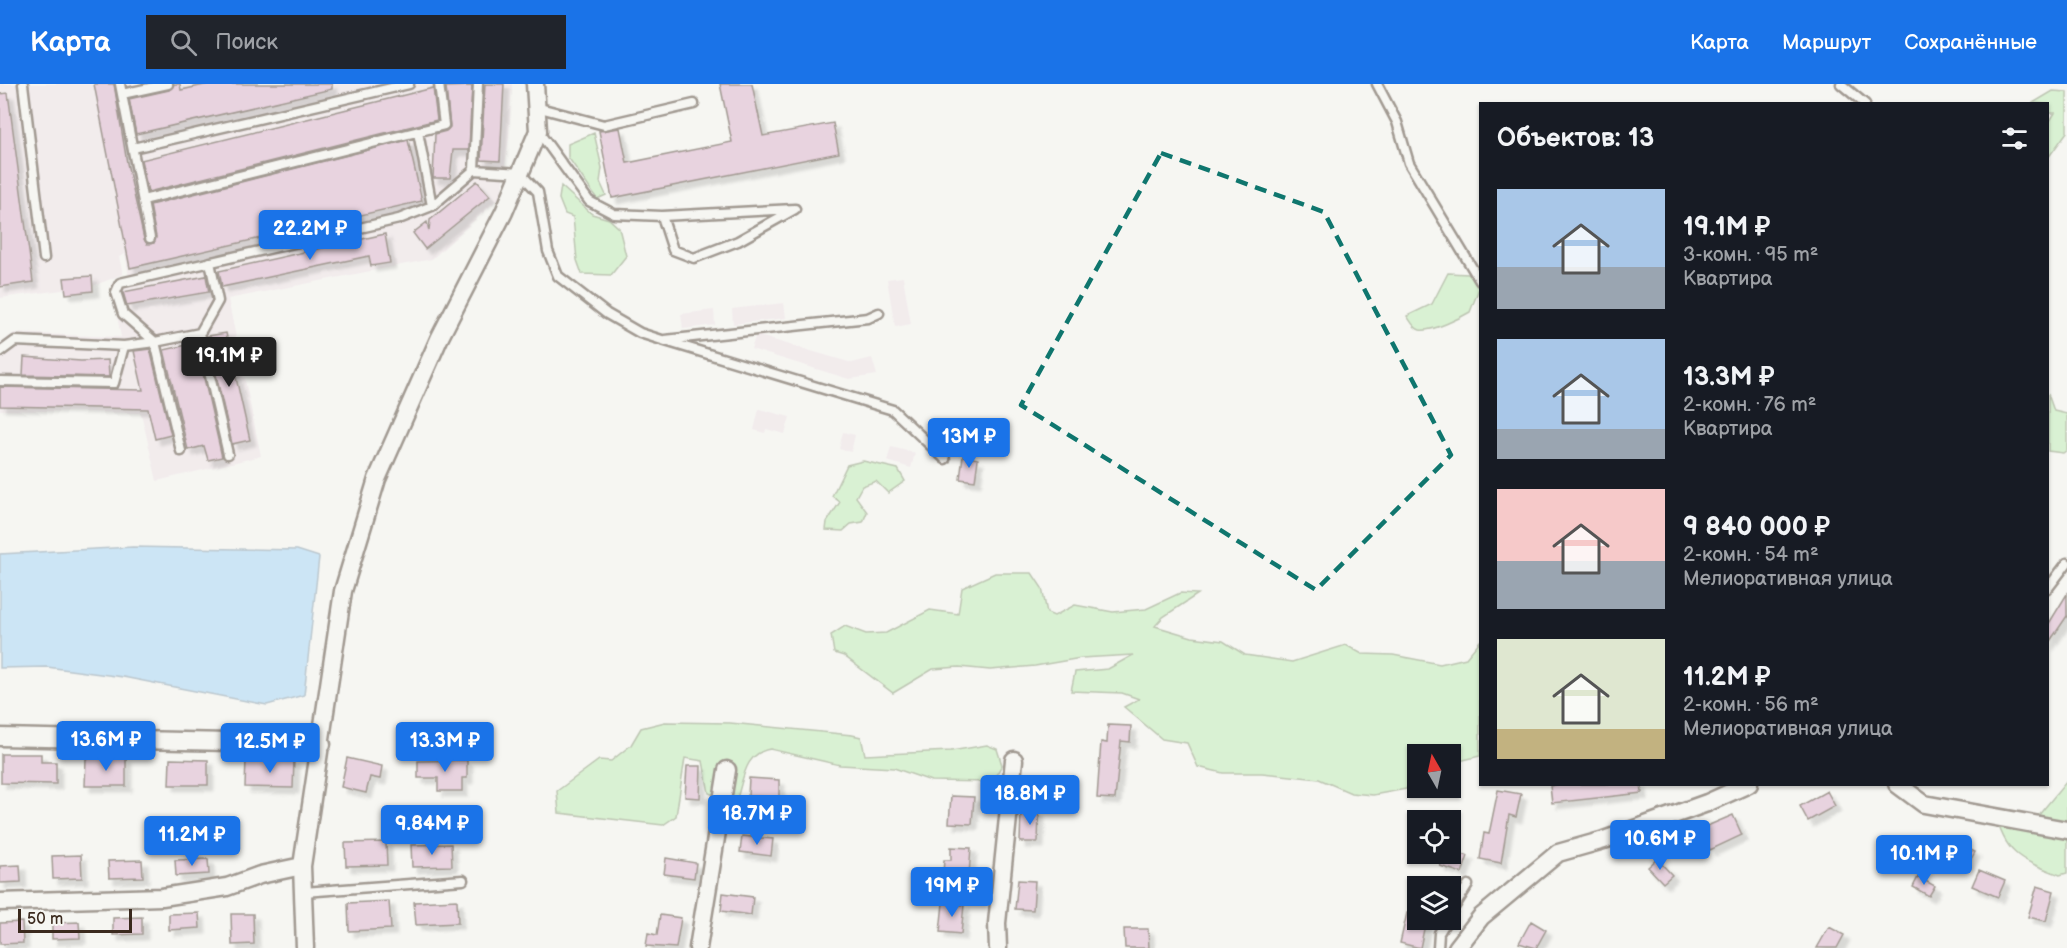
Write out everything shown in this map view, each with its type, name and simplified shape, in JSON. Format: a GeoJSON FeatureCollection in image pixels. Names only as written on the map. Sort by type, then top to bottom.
{"type":"FeatureCollection","features":[{"type":"Feature","properties":{"kind":"street"},"geometry":{"type":"LineString","coordinates":[[305,948],[302,866],[343,591],[377,479],[439,339],[504,212],[538,131],[535,84]]}},
{"type":"Feature","properties":{"kind":"street"},"geometry":{"type":"LineString","coordinates":[[0,737],[322,744]]}},
{"type":"Feature","properties":{"kind":"street"},"geometry":{"type":"LineString","coordinates":[[998,948],[997,923],[1014,760]]}},
{"type":"Feature","properties":{"kind":"street"},"geometry":{"type":"LineString","coordinates":[[698,948],[727,770]]}},
{"type":"Feature","properties":{"kind":"street"},"geometry":{"type":"LineString","coordinates":[[1457,948],[1481,917],[1558,853],[1604,840],[1707,803],[1745,786]]}},
{"type":"Feature","properties":{"kind":"street"},"geometry":{"type":"LineString","coordinates":[[1900,786],[1924,804],[2067,830]]}},
{"type":"Feature","properties":{"kind":"street"},"geometry":{"type":"LineString","coordinates":[[0,902],[162,897],[227,887],[260,875],[302,866]]}},
{"type":"Feature","properties":{"kind":"lane"},"geometry":{"type":"LineString","coordinates":[[23,84],[44,258]]}},
{"type":"Feature","properties":{"kind":"lane"},"geometry":{"type":"LineString","coordinates":[[120,84],[150,238]]}},
{"type":"Feature","properties":{"kind":"lane"},"geometry":{"type":"LineString","coordinates":[[122,94],[168,84]]}},
{"type":"Feature","properties":{"kind":"lane"},"geometry":{"type":"LineString","coordinates":[[133,148],[409,84]]}},
{"type":"Feature","properties":{"kind":"lane"},"geometry":{"type":"LineString","coordinates":[[143,200],[444,125],[439,84]]}},
{"type":"Feature","properties":{"kind":"lane"},"geometry":{"type":"LineString","coordinates":[[474,170],[478,84]]}},
{"type":"Feature","properties":{"kind":"lane"},"geometry":{"type":"LineString","coordinates":[[1377,84],[1396,123],[1409,163],[1479,279]]}},
{"type":"Feature","properties":{"kind":"lane"},"geometry":{"type":"LineString","coordinates":[[1841,84],[1863,102]]}},
{"type":"Feature","properties":{"kind":"lane"},"geometry":{"type":"LineString","coordinates":[[536,107],[604,125],[694,104]]}},
{"type":"Feature","properties":{"kind":"lane"},"geometry":{"type":"LineString","coordinates":[[538,131],[589,201],[614,214],[662,216],[795,209],[738,241],[694,258],[673,250],[662,216]]}},
{"type":"Feature","properties":{"kind":"lane"},"geometry":{"type":"LineString","coordinates":[[418,132],[432,206]]}},
{"type":"Feature","properties":{"kind":"lane"},"geometry":{"type":"LineString","coordinates":[[182,451],[155,342],[123,314],[116,292],[120,283],[399,219],[432,206],[474,170],[520,173],[538,192],[548,251],[558,276],[607,314],[640,333],[893,410],[945,459]]}},
{"type":"Feature","properties":{"kind":"lane"},"geometry":{"type":"LineString","coordinates":[[210,262],[218,301],[200,333],[228,454]]}},
{"type":"Feature","properties":{"kind":"lane"},"geometry":{"type":"LineString","coordinates":[[662,340],[868,318],[879,313]]}},
{"type":"Feature","properties":{"kind":"lane"},"geometry":{"type":"LineString","coordinates":[[0,352],[15,341],[124,346],[200,333]]}},
{"type":"Feature","properties":{"kind":"lane"},"geometry":{"type":"LineString","coordinates":[[0,381],[114,383],[124,346]]}},
{"type":"Feature","properties":{"kind":"lane"},"geometry":{"type":"LineString","coordinates":[[2049,587],[2067,563]]}},
{"type":"Feature","properties":{"kind":"lane"},"geometry":{"type":"LineString","coordinates":[[304,892],[463,880]]}},
{"type":"Feature","properties":{"kind":"lane"},"geometry":{"type":"LineString","coordinates":[[1461,896],[1468,885]]}},
{"type":"Feature","properties":{"kind":"lane"},"geometry":{"type":"LineString","coordinates":[[1438,948],[1441,930]]}},
{"type":"Feature","properties":{"kind":"highlighted area"},"geometry":{"type":"Polygon","coordinates":[[[1161,153],[1324,212],[1451,455],[1316,590],[1021,405],[1161,153]]]}},
{"type":"Feature","properties":{"kind":"shaded area"},"geometry":{"type":"Polygon","coordinates":[[[0,84],[512,84],[509,137],[501,196],[432,259],[228,299],[261,456],[157,481],[141,413],[0,410],[0,344],[14,333],[121,337],[111,284],[129,277],[125,254],[119,257],[123,274],[93,286],[0,298],[0,84]]]}},
{"type":"Feature","properties":{"kind":"shaded area"},"geometry":{"type":"Polygon","coordinates":[[[903,277],[911,324],[895,327],[887,279],[903,277]]]}},
{"type":"Feature","properties":{"kind":"shaded area"},"geometry":{"type":"Polygon","coordinates":[[[784,303],[786,318],[733,324],[732,309],[784,303]]]}},
{"type":"Feature","properties":{"kind":"shaded area"},"geometry":{"type":"Polygon","coordinates":[[[714,310],[715,325],[683,329],[681,314],[714,310]]]}},
{"type":"Feature","properties":{"kind":"shaded area"},"geometry":{"type":"Polygon","coordinates":[[[756,335],[852,363],[872,358],[877,375],[849,379],[751,349],[756,335]]]}},
{"type":"Feature","properties":{"kind":"shaded area"},"geometry":{"type":"Polygon","coordinates":[[[759,409],[790,417],[785,434],[766,429],[765,433],[754,430],[759,409]]]}},
{"type":"Feature","properties":{"kind":"shaded area"},"geometry":{"type":"Polygon","coordinates":[[[843,432],[855,435],[851,452],[839,449],[843,432]]]}},
{"type":"Feature","properties":{"kind":"shaded area"},"geometry":{"type":"Polygon","coordinates":[[[891,447],[915,453],[911,468],[887,461],[891,447]]]}},
{"type":"Feature","properties":{"kind":"green space"},"geometry":{"type":"Polygon","coordinates":[[[2053,91],[2067,92],[2067,132],[2049,157],[2049,122],[2055,113],[2049,113],[2049,102],[2035,102],[2053,91]]]}},
{"type":"Feature","properties":{"kind":"green space"},"geometry":{"type":"Polygon","coordinates":[[[594,133],[602,168],[600,182],[606,195],[597,199],[568,157],[568,144],[594,133]]]}},
{"type":"Feature","properties":{"kind":"green space"},"geometry":{"type":"Polygon","coordinates":[[[561,186],[592,214],[609,219],[619,228],[626,256],[611,275],[582,274],[577,260],[573,217],[565,214],[559,199],[561,186]]]}},
{"type":"Feature","properties":{"kind":"green space"},"geometry":{"type":"Polygon","coordinates":[[[1448,273],[1468,274],[1479,285],[1470,312],[1438,327],[1418,329],[1407,316],[1432,304],[1448,273]]]}},
{"type":"Feature","properties":{"kind":"green space"},"geometry":{"type":"Polygon","coordinates":[[[2049,397],[2054,411],[2067,414],[2067,450],[2063,453],[2049,451],[2049,397]]]}},
{"type":"Feature","properties":{"kind":"green space"},"geometry":{"type":"Polygon","coordinates":[[[863,461],[898,469],[905,481],[888,493],[876,481],[862,486],[856,497],[867,512],[863,522],[851,524],[843,531],[826,530],[827,522],[840,502],[832,496],[847,465],[863,461]]]}},
{"type":"Feature","properties":{"kind":"green space"},"geometry":{"type":"Polygon","coordinates":[[[995,573],[1032,573],[1042,588],[1047,613],[1054,616],[1075,605],[1113,612],[1146,609],[1180,593],[1198,594],[1163,617],[1155,626],[1192,637],[1223,641],[1245,655],[1292,662],[1346,645],[1362,654],[1393,655],[1440,664],[1466,658],[1479,642],[1479,756],[1461,761],[1461,744],[1407,744],[1407,788],[1373,795],[1351,793],[1319,779],[1262,773],[1223,773],[1198,767],[1187,743],[1162,739],[1124,707],[1139,699],[1122,693],[1071,691],[1075,672],[1108,669],[1133,655],[1081,658],[1035,666],[990,670],[959,667],[933,669],[893,693],[844,656],[834,653],[831,635],[845,626],[866,634],[886,633],[930,610],[958,614],[962,588],[995,573]]]}},
{"type":"Feature","properties":{"kind":"green space"},"geometry":{"type":"Polygon","coordinates":[[[665,722],[730,723],[852,735],[861,737],[865,755],[951,751],[987,745],[997,749],[1002,765],[992,782],[931,781],[894,768],[840,765],[770,749],[761,752],[749,763],[735,804],[709,793],[703,761],[685,758],[676,816],[663,825],[559,813],[557,791],[599,760],[611,761],[631,745],[641,728],[665,722]]]}},
{"type":"Feature","properties":{"kind":"green space"},"geometry":{"type":"Polygon","coordinates":[[[2067,781],[2067,873],[2060,875],[2035,865],[2017,854],[2004,838],[1995,812],[2028,828],[2067,781]]]}},
{"type":"Feature","properties":{"kind":"water"},"geometry":{"type":"Polygon","coordinates":[[[133,547],[297,550],[319,557],[304,695],[267,705],[123,677],[47,667],[0,668],[0,554],[133,547]]]}},
{"type":"Feature","properties":{"kind":"building"},"geometry":{"type":"Polygon","coordinates":[[[94,84],[114,84],[127,163],[147,244],[154,243],[156,237],[150,205],[408,140],[422,201],[130,268],[94,84]]]}},
{"type":"Feature","properties":{"kind":"building"},"geometry":{"type":"Polygon","coordinates":[[[174,84],[180,84],[181,90],[209,84],[332,84],[332,89],[136,134],[129,99],[169,90],[174,84]]]}},
{"type":"Feature","properties":{"kind":"building"},"geometry":{"type":"Polygon","coordinates":[[[485,84],[504,84],[500,161],[481,160],[485,84]]]}},
{"type":"Feature","properties":{"kind":"building"},"geometry":{"type":"Polygon","coordinates":[[[720,84],[752,84],[763,136],[833,123],[839,153],[612,198],[599,131],[620,128],[627,163],[732,142],[720,84]]]}},
{"type":"Feature","properties":{"kind":"building"},"geometry":{"type":"Polygon","coordinates":[[[472,86],[469,150],[453,150],[450,178],[433,178],[435,134],[446,131],[450,127],[446,87],[472,86]]]}},
{"type":"Feature","properties":{"kind":"building"},"geometry":{"type":"Polygon","coordinates":[[[433,88],[437,120],[148,192],[141,160],[433,88]]]}},
{"type":"Feature","properties":{"kind":"building"},"geometry":{"type":"Polygon","coordinates":[[[8,93],[33,282],[0,287],[0,94],[8,93]]]}},
{"type":"Feature","properties":{"kind":"building"},"geometry":{"type":"Polygon","coordinates":[[[477,181],[490,196],[425,249],[413,233],[427,222],[429,231],[430,220],[477,181]]]}},
{"type":"Feature","properties":{"kind":"building"},"geometry":{"type":"Polygon","coordinates":[[[385,234],[390,263],[371,266],[369,256],[222,287],[219,271],[385,234]]]}},
{"type":"Feature","properties":{"kind":"building"},"geometry":{"type":"Polygon","coordinates":[[[92,276],[93,291],[66,294],[64,278],[92,276]]]}},
{"type":"Feature","properties":{"kind":"building"},"geometry":{"type":"Polygon","coordinates":[[[206,276],[209,292],[127,306],[123,292],[206,276]]]}},
{"type":"Feature","properties":{"kind":"building"},"geometry":{"type":"Polygon","coordinates":[[[226,333],[250,440],[232,444],[208,340],[208,336],[226,333]]]}},
{"type":"Feature","properties":{"kind":"building"},"geometry":{"type":"Polygon","coordinates":[[[196,343],[222,457],[208,460],[204,446],[188,450],[164,350],[196,343]]]}},
{"type":"Feature","properties":{"kind":"building"},"geometry":{"type":"Polygon","coordinates":[[[150,349],[171,435],[155,439],[148,409],[0,406],[0,387],[143,390],[134,351],[150,349]]]}},
{"type":"Feature","properties":{"kind":"building"},"geometry":{"type":"Polygon","coordinates":[[[24,357],[81,361],[108,360],[109,377],[23,375],[24,357]]]}},
{"type":"Feature","properties":{"kind":"building"},"geometry":{"type":"Polygon","coordinates":[[[963,456],[978,459],[975,481],[960,479],[963,456]]]}},
{"type":"Feature","properties":{"kind":"building"},"geometry":{"type":"Polygon","coordinates":[[[2067,594],[2067,616],[2049,643],[2049,623],[2067,594]]]}},
{"type":"Feature","properties":{"kind":"building"},"geometry":{"type":"Polygon","coordinates":[[[1108,725],[1131,726],[1130,742],[1121,741],[1115,799],[1097,798],[1101,742],[1107,743],[1108,725]]]}},
{"type":"Feature","properties":{"kind":"building"},"geometry":{"type":"Polygon","coordinates":[[[1,754],[41,754],[41,762],[56,762],[56,784],[1,783],[1,754]]]}},
{"type":"Feature","properties":{"kind":"building"},"geometry":{"type":"Polygon","coordinates":[[[86,758],[126,758],[126,786],[85,786],[86,758]]]}},
{"type":"Feature","properties":{"kind":"building"},"geometry":{"type":"Polygon","coordinates":[[[347,758],[382,766],[380,779],[370,777],[366,793],[341,787],[347,758]]]}},
{"type":"Feature","properties":{"kind":"building"},"geometry":{"type":"Polygon","coordinates":[[[170,759],[208,760],[208,785],[169,785],[170,759]]]}},
{"type":"Feature","properties":{"kind":"building"},"geometry":{"type":"Polygon","coordinates":[[[246,759],[294,760],[293,788],[245,787],[246,759]]]}},
{"type":"Feature","properties":{"kind":"building"},"geometry":{"type":"Polygon","coordinates":[[[467,760],[467,778],[462,778],[462,791],[438,791],[438,778],[418,778],[418,761],[467,760]]]}},
{"type":"Feature","properties":{"kind":"building"},"geometry":{"type":"Polygon","coordinates":[[[687,766],[701,766],[700,798],[685,797],[687,766]]]}},
{"type":"Feature","properties":{"kind":"building"},"geometry":{"type":"Polygon","coordinates":[[[749,778],[779,780],[779,797],[748,796],[749,778]]]}},
{"type":"Feature","properties":{"kind":"building"},"geometry":{"type":"Polygon","coordinates":[[[1550,786],[1641,786],[1642,793],[1552,803],[1550,786]]]}},
{"type":"Feature","properties":{"kind":"building"},"geometry":{"type":"Polygon","coordinates":[[[1498,790],[1521,794],[1516,817],[1509,815],[1501,863],[1480,859],[1484,833],[1489,834],[1498,790]]]}},
{"type":"Feature","properties":{"kind":"building"},"geometry":{"type":"Polygon","coordinates":[[[1827,791],[1835,806],[1808,821],[1800,806],[1827,791]]]}},
{"type":"Feature","properties":{"kind":"building"},"geometry":{"type":"Polygon","coordinates":[[[951,796],[974,797],[972,824],[949,823],[951,796]]]}},
{"type":"Feature","properties":{"kind":"building"},"geometry":{"type":"Polygon","coordinates":[[[1021,811],[1039,811],[1038,842],[1020,842],[1021,811]]]}},
{"type":"Feature","properties":{"kind":"building"},"geometry":{"type":"Polygon","coordinates":[[[1733,815],[1742,835],[1710,850],[1700,829],[1733,815]]]}},
{"type":"Feature","properties":{"kind":"building"},"geometry":{"type":"Polygon","coordinates":[[[742,836],[773,839],[771,856],[740,852],[742,836]]]}},
{"type":"Feature","properties":{"kind":"building"},"geometry":{"type":"Polygon","coordinates":[[[386,842],[387,865],[346,866],[345,843],[386,842]]]}},
{"type":"Feature","properties":{"kind":"building"},"geometry":{"type":"Polygon","coordinates":[[[1955,842],[1975,852],[1967,866],[1948,856],[1955,842]]]}},
{"type":"Feature","properties":{"kind":"building"},"geometry":{"type":"Polygon","coordinates":[[[451,844],[452,866],[412,867],[411,845],[451,844]]]}},
{"type":"Feature","properties":{"kind":"building"},"geometry":{"type":"Polygon","coordinates":[[[951,847],[971,848],[969,875],[943,873],[944,860],[951,860],[951,847]]]}},
{"type":"Feature","properties":{"kind":"building"},"geometry":{"type":"Polygon","coordinates":[[[1461,854],[1468,856],[1462,873],[1440,866],[1441,864],[1461,864],[1461,854]]]}},
{"type":"Feature","properties":{"kind":"building"},"geometry":{"type":"Polygon","coordinates":[[[81,855],[82,878],[53,879],[52,856],[81,855]]]}},
{"type":"Feature","properties":{"kind":"building"},"geometry":{"type":"Polygon","coordinates":[[[666,858],[696,863],[694,878],[664,874],[666,858]]]}},
{"type":"Feature","properties":{"kind":"building"},"geometry":{"type":"Polygon","coordinates":[[[208,859],[209,874],[176,876],[175,860],[208,859]]]}},
{"type":"Feature","properties":{"kind":"building"},"geometry":{"type":"Polygon","coordinates":[[[1657,859],[1672,875],[1663,883],[1648,867],[1657,859]]]}},
{"type":"Feature","properties":{"kind":"building"},"geometry":{"type":"Polygon","coordinates":[[[142,860],[143,877],[109,878],[108,861],[142,860]]]}},
{"type":"Feature","properties":{"kind":"building"},"geometry":{"type":"Polygon","coordinates":[[[20,865],[21,882],[0,883],[0,866],[20,865]]]}},
{"type":"Feature","properties":{"kind":"building"},"geometry":{"type":"Polygon","coordinates":[[[1979,870],[2005,881],[1998,897],[1972,886],[1979,870]]]}},
{"type":"Feature","properties":{"kind":"building"},"geometry":{"type":"Polygon","coordinates":[[[1918,877],[1935,886],[1929,896],[1913,887],[1918,877]]]}},
{"type":"Feature","properties":{"kind":"building"},"geometry":{"type":"Polygon","coordinates":[[[1018,880],[1035,881],[1033,910],[1015,909],[1018,880]]]}},
{"type":"Feature","properties":{"kind":"building"},"geometry":{"type":"Polygon","coordinates":[[[2037,886],[2054,891],[2046,921],[2028,917],[2037,886]]]}},
{"type":"Feature","properties":{"kind":"building"},"geometry":{"type":"Polygon","coordinates":[[[723,893],[753,897],[751,915],[721,911],[723,893]]]}},
{"type":"Feature","properties":{"kind":"building"},"geometry":{"type":"Polygon","coordinates":[[[457,900],[458,923],[416,925],[414,902],[457,900]]]}},
{"type":"Feature","properties":{"kind":"building"},"geometry":{"type":"Polygon","coordinates":[[[389,901],[391,929],[349,931],[348,903],[389,901]]]}},
{"type":"Feature","properties":{"kind":"building"},"geometry":{"type":"Polygon","coordinates":[[[943,903],[964,905],[961,934],[940,932],[943,903]]]}},
{"type":"Feature","properties":{"kind":"building"},"geometry":{"type":"Polygon","coordinates":[[[199,913],[200,928],[169,930],[169,914],[199,913]]]}},
{"type":"Feature","properties":{"kind":"building"},"geometry":{"type":"Polygon","coordinates":[[[1407,913],[1407,930],[1424,930],[1420,948],[1400,943],[1407,913]]]}},
{"type":"Feature","properties":{"kind":"building"},"geometry":{"type":"Polygon","coordinates":[[[231,914],[253,914],[254,944],[232,945],[231,914]]]}},
{"type":"Feature","properties":{"kind":"building"},"geometry":{"type":"Polygon","coordinates":[[[660,915],[681,918],[676,948],[646,946],[648,933],[657,935],[660,915]]]}},
{"type":"Feature","properties":{"kind":"building"},"geometry":{"type":"Polygon","coordinates":[[[142,917],[142,934],[113,935],[113,918],[142,917]]]}},
{"type":"Feature","properties":{"kind":"building"},"geometry":{"type":"Polygon","coordinates":[[[1531,921],[1546,930],[1536,948],[1519,943],[1531,921]]]}},
{"type":"Feature","properties":{"kind":"building"},"geometry":{"type":"Polygon","coordinates":[[[22,922],[23,943],[0,944],[0,923],[22,922]]]}},
{"type":"Feature","properties":{"kind":"building"},"geometry":{"type":"Polygon","coordinates":[[[79,922],[80,938],[52,939],[52,923],[79,922]]]}},
{"type":"Feature","properties":{"kind":"building"},"geometry":{"type":"Polygon","coordinates":[[[1829,927],[1844,935],[1837,948],[1817,948],[1829,927]]]}},
{"type":"Feature","properties":{"kind":"building"},"geometry":{"type":"Polygon","coordinates":[[[1124,929],[1148,929],[1149,948],[1125,948],[1124,929]]]}}]}
